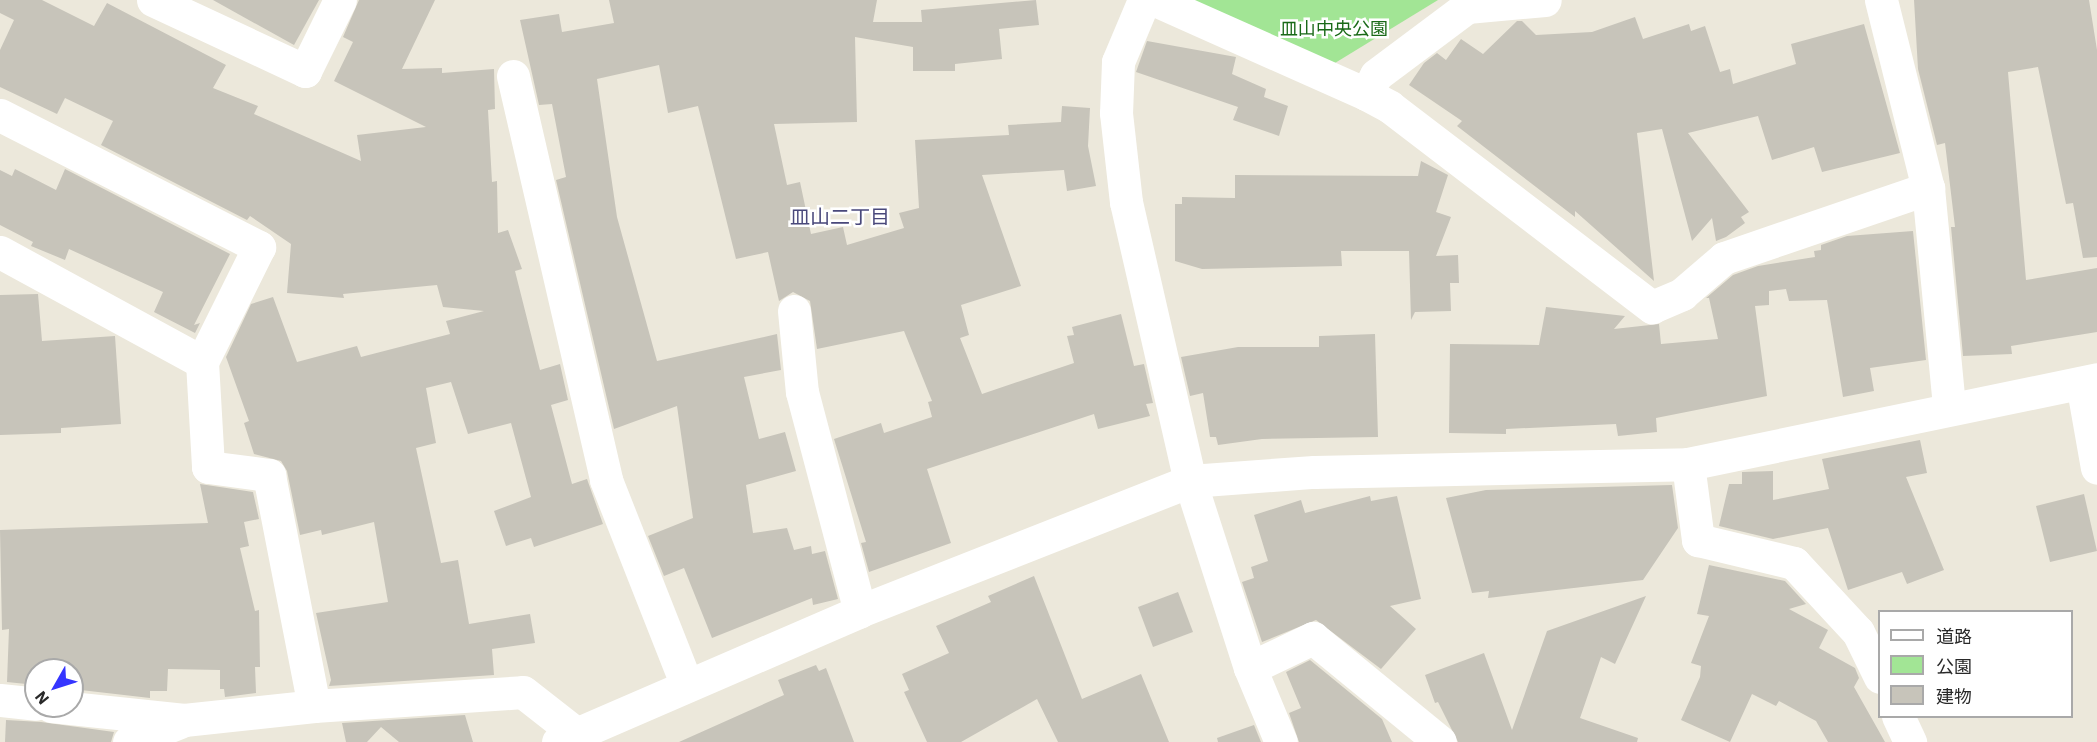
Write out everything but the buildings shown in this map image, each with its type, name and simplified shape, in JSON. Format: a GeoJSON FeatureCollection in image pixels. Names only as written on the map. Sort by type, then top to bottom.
{"type":"FeatureCollection","features":[{"type":"Feature","properties":{"kind":"street"},"geometry":{"type":"LineString","coordinates":[[153,0],[305,71],[340,0]]}},
{"type":"Feature","properties":{"kind":"street"},"geometry":{"type":"LineString","coordinates":[[1144,0],[1118,62],[1118,147],[1126,201],[1190,481],[1250,668],[1281,742]]}},
{"type":"Feature","properties":{"kind":"street"},"geometry":{"type":"LineString","coordinates":[[1155,0],[1366,94],[1390,107],[1652,307],[1682,294],[1724,258],[1928,188]]}},
{"type":"Feature","properties":{"kind":"street"},"geometry":{"type":"LineString","coordinates":[[1366,94],[1376,75],[1467,7],[1545,0]]}},
{"type":"Feature","properties":{"kind":"street"},"geometry":{"type":"LineString","coordinates":[[1881,0],[1928,188],[1949,408]]}},
{"type":"Feature","properties":{"kind":"street"},"geometry":{"type":"LineString","coordinates":[[513,75],[606,480],[687,686]]}},
{"type":"Feature","properties":{"kind":"street"},"geometry":{"type":"LineString","coordinates":[[0,115],[259,247],[202,362],[208,467],[269,475],[314,706]]}},
{"type":"Feature","properties":{"kind":"street"},"geometry":{"type":"LineString","coordinates":[[0,252],[202,362]]}},
{"type":"Feature","properties":{"kind":"street"},"geometry":{"type":"LineString","coordinates":[[794,311],[802,392],[860,611]]}},
{"type":"Feature","properties":{"kind":"street"},"geometry":{"type":"LineString","coordinates":[[84,709],[184,720],[314,706],[523,693],[569,739],[860,611],[1190,481],[1314,472],[1688,464],[1949,408],[2090,381],[2097,468]]}},
{"type":"Feature","properties":{"kind":"street"},"geometry":{"type":"LineString","coordinates":[[1688,464],[1698,540],[1794,563],[1858,632],[1878,673]]}},
{"type":"Feature","properties":{"kind":"street"},"geometry":{"type":"LineString","coordinates":[[1250,668],[1313,638],[1440,742]]}},
{"type":"Feature","properties":{"kind":"street"},"geometry":{"type":"LineString","coordinates":[[0,700],[24,703]]}},
{"type":"Feature","properties":{"kind":"street"},"geometry":{"type":"LineString","coordinates":[[1898,718],[1910,742]]}},
{"type":"Feature","properties":{"kind":"street"},"geometry":{"type":"LineString","coordinates":[[129,742],[184,720]]}},
{"type":"Feature","properties":{"kind":"green space","name":"皿山中央公園"},"geometry":{"type":"Polygon","coordinates":[[[1177,0],[1438,0],[1335,63],[1177,0]]]}},
{"type":"Feature","properties":{"kind":"district","name":"皿山二丁目"},"geometry":{"type":"Point","coordinates":[840,216]}}]}
